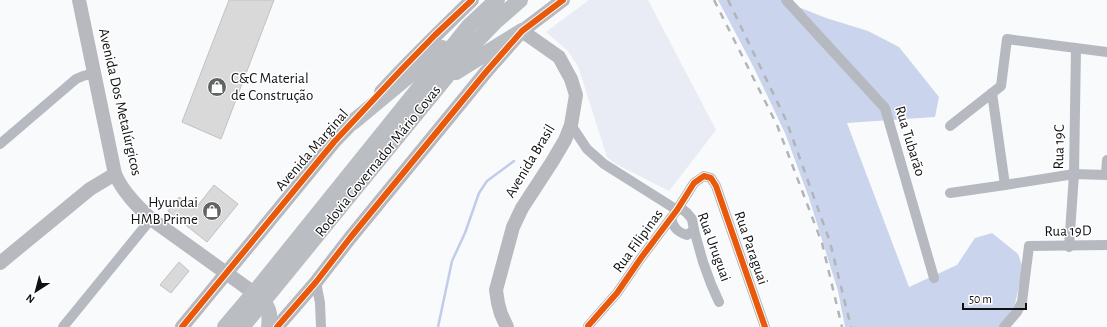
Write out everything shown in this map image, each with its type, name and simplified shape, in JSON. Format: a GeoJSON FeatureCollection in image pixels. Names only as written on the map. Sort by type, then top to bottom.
{"type":"FeatureCollection","features":[{"type":"Feature","properties":{"kind":"main road","name":"Rodovia Governador Mário Covas"},"geometry":{"type":"LineString","coordinates":[[242,327],[259,297],[469,26],[497,0]]}},
{"type":"Feature","properties":{"kind":"main road","name":"Rodovia Governador Mário Covas"},"geometry":{"type":"LineString","coordinates":[[226,327],[259,297],[469,49],[496,21],[520,0]]}},
{"type":"Feature","properties":{"kind":"main road"},"geometry":{"type":"LineString","coordinates":[[353,122],[469,26]]}},
{"type":"Feature","properties":{"kind":"main road"},"geometry":{"type":"LineString","coordinates":[[444,79],[522,31]]}},
{"type":"Feature","properties":{"kind":"main road"},"geometry":{"type":"LineString","coordinates":[[259,297],[269,311],[269,327]]}},
{"type":"Feature","properties":{"kind":"street","name":"Avenida Dos Metalúrgicos"},"geometry":{"type":"LineString","coordinates":[[79,0],[116,174],[120,184],[136,205],[151,219],[259,297]]}},
{"type":"Feature","properties":{"kind":"street","name":"Avenida Marginal"},"geometry":{"type":"LineString","coordinates":[[182,327],[334,142],[435,35],[472,0]]}},
{"type":"Feature","properties":{"kind":"street"},"geometry":{"type":"LineString","coordinates":[[277,327],[316,282],[486,72],[522,31],[563,0]]}},
{"type":"Feature","properties":{"kind":"street","name":"Rua Tubarão"},"geometry":{"type":"LineString","coordinates":[[786,0],[886,108],[934,278]]}},
{"type":"Feature","properties":{"kind":"street","name":"Avenida Brasil"},"geometry":{"type":"LineString","coordinates":[[507,327],[499,309],[496,290],[513,227],[522,208],[565,140],[572,125],[576,95],[572,79],[559,57],[522,31]]}},
{"type":"Feature","properties":{"kind":"street"},"geometry":{"type":"LineString","coordinates":[[950,126],[1001,86],[1007,39],[1107,52]]}},
{"type":"Feature","properties":{"kind":"street","name":"Rua 19C"},"geometry":{"type":"LineString","coordinates":[[1070,247],[1074,174],[1076,48]]}},
{"type":"Feature","properties":{"kind":"street"},"geometry":{"type":"LineString","coordinates":[[0,144],[76,79],[94,73]]}},
{"type":"Feature","properties":{"kind":"street"},"geometry":{"type":"LineString","coordinates":[[992,93],[1005,185]]}},
{"type":"Feature","properties":{"kind":"street"},"geometry":{"type":"LineString","coordinates":[[572,125],[587,149],[604,164],[674,214],[673,226],[681,233],[687,235],[694,230]]}},
{"type":"Feature","properties":{"kind":"street"},"geometry":{"type":"LineString","coordinates":[[950,193],[1074,174],[1106,174],[1107,160]]}},
{"type":"Feature","properties":{"kind":"street"},"geometry":{"type":"LineString","coordinates":[[0,264],[90,189],[116,174]]}},
{"type":"Feature","properties":{"kind":"street","name":"Rua Filipinas"},"geometry":{"type":"LineString","coordinates":[[588,326],[617,293],[674,214],[694,183],[704,176],[711,178]]}},
{"type":"Feature","properties":{"kind":"street","name":"Rua Paraguai"},"geometry":{"type":"LineString","coordinates":[[711,178],[716,186],[765,327]]}},
{"type":"Feature","properties":{"kind":"street","name":"Rua Uruguai"},"geometry":{"type":"LineString","coordinates":[[674,214],[682,209],[692,219],[711,284],[719,302]]}},
{"type":"Feature","properties":{"kind":"street"},"geometry":{"type":"LineString","coordinates":[[63,327],[151,219]]}},
{"type":"Feature","properties":{"kind":"street","name":"Rua 19D"},"geometry":{"type":"LineString","coordinates":[[1004,327],[1017,312],[1022,302],[1029,246],[1070,247],[1107,245]]}},
{"type":"Feature","properties":{"kind":"street"},"geometry":{"type":"LineString","coordinates":[[316,282],[320,303],[321,327]]}},
{"type":"Feature","properties":{"kind":"shaded area"},"geometry":{"type":"Polygon","coordinates":[[[589,0],[648,0],[716,130],[669,191],[616,164],[607,157],[578,66],[567,50],[546,32],[589,0]]]}},
{"type":"Feature","properties":{"kind":"shaded area"},"geometry":{"type":"Polygon","coordinates":[[[718,0],[790,0],[796,6],[826,18],[868,31],[899,47],[939,97],[935,117],[847,123],[909,287],[957,265],[975,238],[992,233],[1018,254],[1023,268],[1010,327],[845,327],[838,291],[809,198],[785,133],[753,66],[718,0]]]}},
{"type":"Feature","properties":{"kind":"building"},"geometry":{"type":"Polygon","coordinates":[[[229,0],[274,0],[221,139],[182,122],[229,0]]]}},
{"type":"Feature","properties":{"kind":"building"},"geometry":{"type":"Polygon","coordinates":[[[214,185],[238,204],[207,242],[168,211],[179,197],[195,209],[214,185]]]}},
{"type":"Feature","properties":{"kind":"building"},"geometry":{"type":"Polygon","coordinates":[[[179,262],[189,271],[171,293],[160,285],[179,262]]]}},
{"type":"Feature","properties":{"kind":"waterway"},"geometry":{"type":"LineString","coordinates":[[438,327],[452,261],[465,233],[479,193],[487,181],[514,161]]}},
{"type":"Feature","properties":{"kind":"railway"},"geometry":{"type":"LineString","coordinates":[[714,0],[777,125],[822,243],[842,327]]}},
{"type":"Feature","properties":{"kind":"railway"},"geometry":{"type":"LineString","coordinates":[[728,0],[786,120],[830,242],[851,327]]}},
{"type":"Feature","properties":{"kind":"cycle path"},"geometry":{"type":"LineString","coordinates":[[182,327],[334,142],[435,35],[472,0]]}},
{"type":"Feature","properties":{"kind":"cycle path"},"geometry":{"type":"LineString","coordinates":[[277,327],[316,282],[350,238],[486,72],[522,31],[563,0]]}},
{"type":"Feature","properties":{"kind":"cycle path"},"geometry":{"type":"LineString","coordinates":[[588,326],[617,293],[677,210],[694,183],[704,176],[711,178],[716,186],[765,327]]}},
{"type":"Feature","properties":{"kind":"place","name":"C&C Material de Construção"},"geometry":{"type":"Point","coordinates":[217,87]}},
{"type":"Feature","properties":{"kind":"place","name":"Hyundai HMB Prime"},"geometry":{"type":"Point","coordinates":[212,211]}}]}
